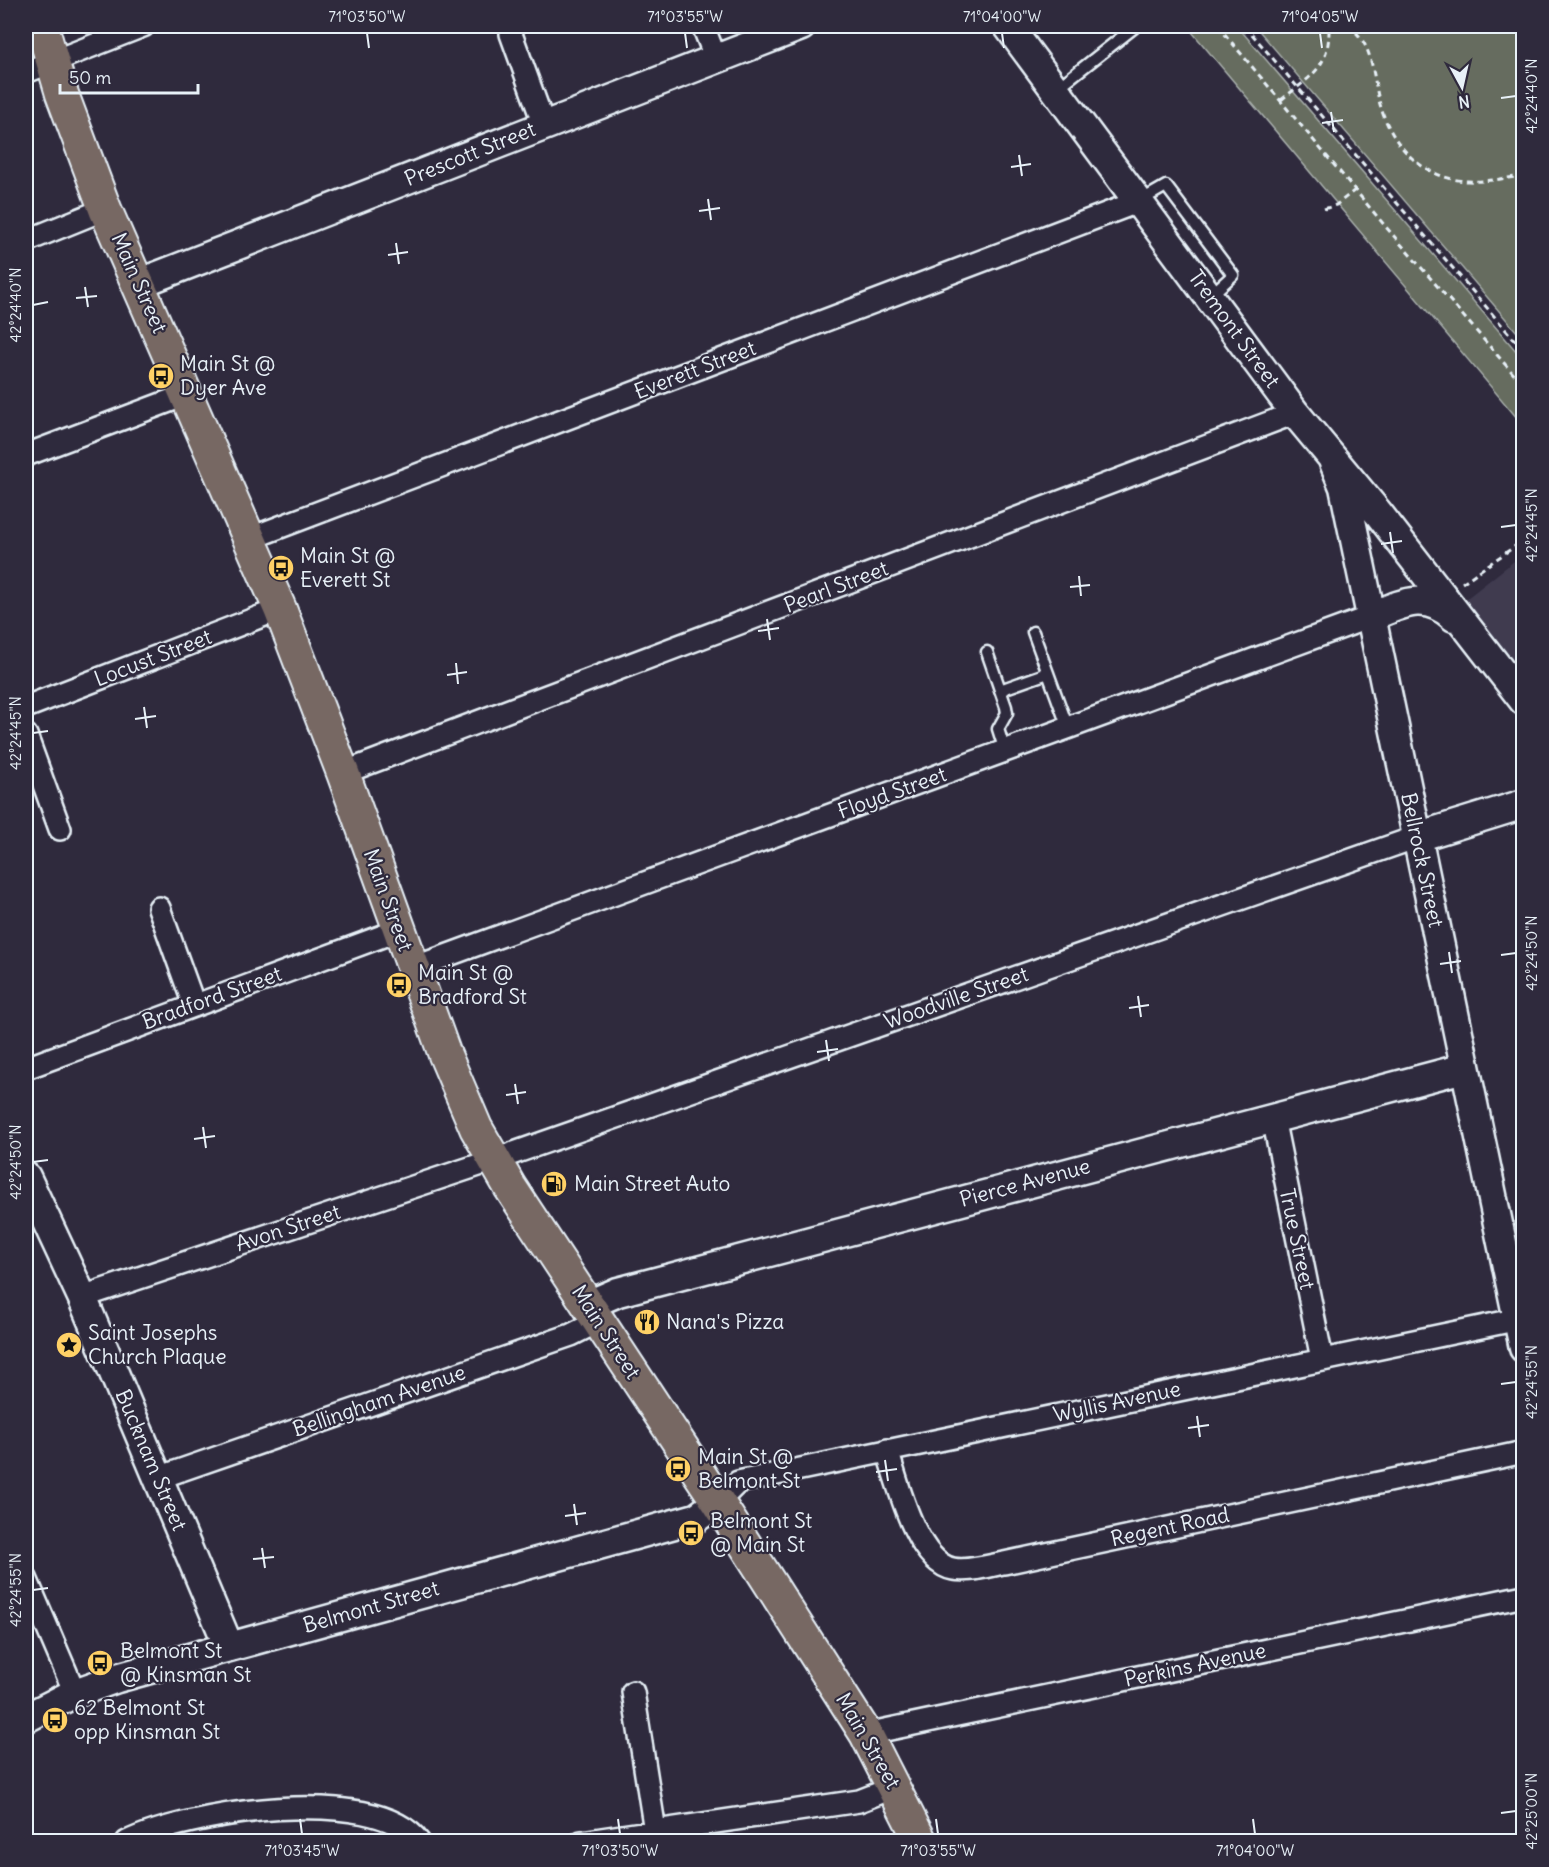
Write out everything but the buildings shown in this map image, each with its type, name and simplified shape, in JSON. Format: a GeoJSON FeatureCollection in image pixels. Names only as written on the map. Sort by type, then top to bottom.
{"type":"FeatureCollection","features":[{"type":"Feature","properties":{"kind":"main road","name":"Main Street"},"geometry":{"type":"LineString","coordinates":[[42,26],[38,67],[140,283],[280,609],[343,773],[461,1095],[494,1160],[718,1502],[866,1734],[896,1787],[921,1842]]}},
{"type":"Feature","properties":{"kind":"street"},"geometry":{"type":"LineString","coordinates":[[38,67],[143,26]]}},
{"type":"Feature","properties":{"kind":"street"},"geometry":{"type":"LineString","coordinates":[[703,26],[716,59]]}},
{"type":"Feature","properties":{"kind":"street","name":"Prescott Street"},"geometry":{"type":"LineString","coordinates":[[140,283],[801,26]]}},
{"type":"Feature","properties":{"kind":"street","name":"Tremont Street"},"geometry":{"type":"LineString","coordinates":[[1008,26],[1295,413],[1379,514],[1465,627]]}},
{"type":"Feature","properties":{"kind":"street"},"geometry":{"type":"LineString","coordinates":[[511,34],[544,125]]}},
{"type":"Feature","properties":{"kind":"street","name":"Everett Street"},"geometry":{"type":"LineString","coordinates":[[250,538],[1140,201]]}},
{"type":"Feature","properties":{"kind":"street"},"geometry":{"type":"LineString","coordinates":[[26,241],[105,209]]}},
{"type":"Feature","properties":{"kind":"street"},"geometry":{"type":"LineString","coordinates":[[26,454],[188,394]]}},
{"type":"Feature","properties":{"kind":"street","name":"Pearl Street"},"geometry":{"type":"LineString","coordinates":[[343,773],[1295,413]]}},
{"type":"Feature","properties":{"kind":"street","name":"Bellrock Street"},"geometry":{"type":"LineString","coordinates":[[1333,460],[1344,487],[1464,1068],[1521,1330]]}},
{"type":"Feature","properties":{"kind":"street","name":"Tremont Street"},"geometry":{"type":"LineString","coordinates":[[1370,616],[1420,600],[1442,608],[1514,671],[1524,701]]}},
{"type":"Feature","properties":{"kind":"street","name":"Locust Street"},"geometry":{"type":"LineString","coordinates":[[26,707],[280,609]]}},
{"type":"Feature","properties":{"kind":"street","name":"Floyd Street"},"geometry":{"type":"LineString","coordinates":[[413,968],[1370,616]]}},
{"type":"Feature","properties":{"kind":"street"},"geometry":{"type":"LineString","coordinates":[[26,735],[60,830]]}},
{"type":"Feature","properties":{"kind":"street"},"geometry":{"type":"LineString","coordinates":[[1417,837],[1524,804]]}},
{"type":"Feature","properties":{"kind":"street","name":"Woodville Street"},"geometry":{"type":"LineString","coordinates":[[494,1160],[1417,837]]}},
{"type":"Feature","properties":{"kind":"street"},"geometry":{"type":"LineString","coordinates":[[159,908],[194,1005]]}},
{"type":"Feature","properties":{"kind":"street","name":"Bradford Street"},"geometry":{"type":"LineString","coordinates":[[26,1068],[399,930]]}},
{"type":"Feature","properties":{"kind":"street","name":"Pierce Avenue"},"geometry":{"type":"LineString","coordinates":[[594,1313],[618,1292],[1464,1068]]}},
{"type":"Feature","properties":{"kind":"street","name":"True Street"},"geometry":{"type":"LineString","coordinates":[[1273,1118],[1322,1359]]}},
{"type":"Feature","properties":{"kind":"street","name":"Avon Street"},"geometry":{"type":"LineString","coordinates":[[82,1297],[494,1160]]}},
{"type":"Feature","properties":{"kind":"street","name":"Bucknam Street"},"geometry":{"type":"LineString","coordinates":[[26,1176],[82,1297],[229,1647]]}},
{"type":"Feature","properties":{"kind":"street","name":"Bellingham Avenue"},"geometry":{"type":"LineString","coordinates":[[158,1478],[571,1335],[594,1313]]}},
{"type":"Feature","properties":{"kind":"street","name":"Wyllis Avenue"},"geometry":{"type":"LineString","coordinates":[[718,1502],[738,1482],[887,1450],[1322,1359],[1521,1330]]}},
{"type":"Feature","properties":{"kind":"street","name":"Regent Road"},"geometry":{"type":"LineString","coordinates":[[887,1450],[902,1497],[921,1540],[941,1564],[961,1569],[1004,1563],[1524,1452]]}},
{"type":"Feature","properties":{"kind":"street","name":"Belmont Street"},"geometry":{"type":"LineString","coordinates":[[26,1719],[75,1693],[117,1678],[696,1518],[718,1502]]}},
{"type":"Feature","properties":{"kind":"street"},"geometry":{"type":"LineString","coordinates":[[26,1578],[75,1693]]}},
{"type":"Feature","properties":{"kind":"street","name":"Perkins Avenue"},"geometry":{"type":"LineString","coordinates":[[866,1734],[1524,1596]]}},
{"type":"Feature","properties":{"kind":"street"},"geometry":{"type":"LineString","coordinates":[[633,1692],[655,1831]]}},
{"type":"Feature","properties":{"kind":"street"},"geometry":{"type":"LineString","coordinates":[[581,1842],[859,1801],[896,1787]]}},
{"type":"Feature","properties":{"kind":"street"},"geometry":{"type":"LineString","coordinates":[[127,1842],[171,1826],[314,1806],[375,1815],[404,1828],[419,1842]]}},
{"type":"Feature","properties":{"kind":"lane"},"geometry":{"type":"LineString","coordinates":[[1056,89],[1136,26]]}},
{"type":"Feature","properties":{"kind":"lane"},"geometry":{"type":"LineString","coordinates":[[1033,632],[1068,728]]}},
{"type":"Feature","properties":{"kind":"lane"},"geometry":{"type":"LineString","coordinates":[[987,652],[1007,713],[998,729],[1005,751]]}},
{"type":"Feature","properties":{"kind":"lane"},"geometry":{"type":"LineString","coordinates":[[1000,690],[1048,673]]}},
{"type":"Feature","properties":{"kind":"path"},"geometry":{"type":"LineString","coordinates":[[1218,26],[1355,190],[1524,386]]}},
{"type":"Feature","properties":{"kind":"path"},"geometry":{"type":"LineString","coordinates":[[1245,26],[1524,351]]}},
{"type":"Feature","properties":{"kind":"path"},"geometry":{"type":"LineString","coordinates":[[1281,100],[1318,68],[1327,54],[1329,26]]}},
{"type":"Feature","properties":{"kind":"path"},"geometry":{"type":"LineString","coordinates":[[1348,26],[1367,47],[1385,121],[1395,141],[1408,157],[1450,179],[1487,181],[1523,176],[1524,165]]}},
{"type":"Feature","properties":{"kind":"path"},"geometry":{"type":"LineString","coordinates":[[1324,209],[1335,205],[1355,190]]}},
{"type":"Feature","properties":{"kind":"shaded area"},"geometry":{"type":"Polygon","coordinates":[[[1523,554],[1523,681],[1462,602],[1523,554]]]}},
{"type":"Feature","properties":{"kind":"green space"},"geometry":{"type":"Polygon","coordinates":[[[1187,26],[1237,26],[1523,359],[1523,425],[1187,26]]]}},
{"type":"Feature","properties":{"kind":"green space"},"geometry":{"type":"Polygon","coordinates":[[[1255,26],[1523,26],[1523,339],[1255,26]]]}},
{"type":"Feature","properties":{"kind":"place","name":"Main St @ Dyer Ave"},"geometry":{"type":"Point","coordinates":[161,376]}},
{"type":"Feature","properties":{"kind":"place","name":"Main St @ Everett St"},"geometry":{"type":"Point","coordinates":[281,568]}},
{"type":"Feature","properties":{"kind":"place","name":"Main St @ Bradford St"},"geometry":{"type":"Point","coordinates":[399,985]}},
{"type":"Feature","properties":{"kind":"place","name":"Main Street Auto"},"geometry":{"type":"Point","coordinates":[554,1184]}},
{"type":"Feature","properties":{"kind":"place","name":"Nana's Pizza"},"geometry":{"type":"Point","coordinates":[647,1322]}},
{"type":"Feature","properties":{"kind":"place","name":"Saint Josephs Church Plaque"},"geometry":{"type":"Point","coordinates":[69,1345]}},
{"type":"Feature","properties":{"kind":"place","name":"Main St @ Belmont St"},"geometry":{"type":"Point","coordinates":[678,1469]}},
{"type":"Feature","properties":{"kind":"place","name":"Belmont St @ Main St"},"geometry":{"type":"Point","coordinates":[691,1533]}},
{"type":"Feature","properties":{"kind":"place","name":"Belmont St @ Kinsman St"},"geometry":{"type":"Point","coordinates":[100,1663]}},
{"type":"Feature","properties":{"kind":"place","name":"62 Belmont St opp Kinsman St"},"geometry":{"type":"Point","coordinates":[55,1720]}}]}
